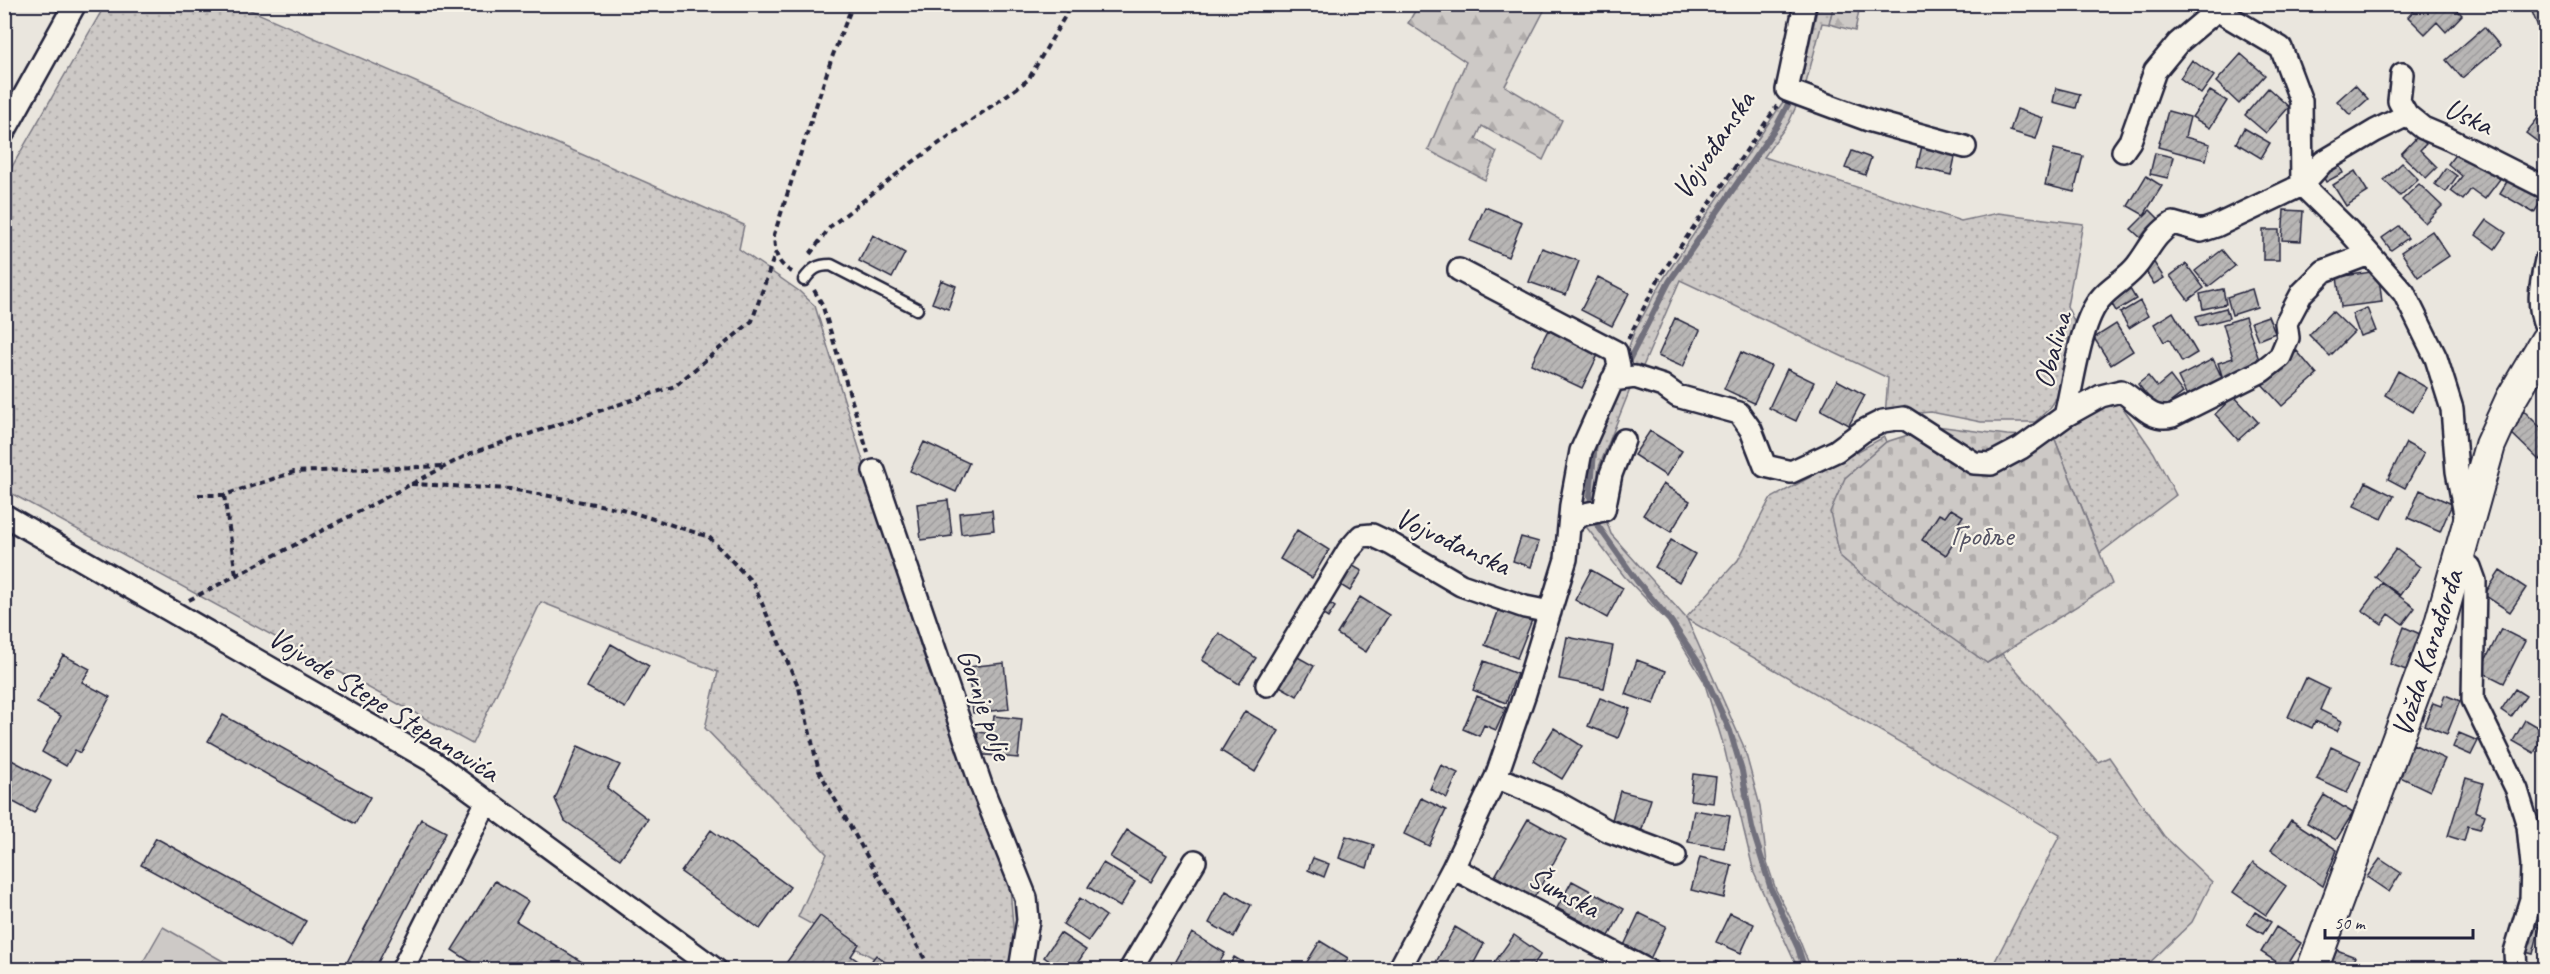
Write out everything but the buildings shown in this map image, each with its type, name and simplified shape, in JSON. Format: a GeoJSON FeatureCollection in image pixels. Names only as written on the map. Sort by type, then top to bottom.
{"type":"FeatureCollection","features":[{"type":"Feature","properties":{"kind":"street"},"geometry":{"type":"LineString","coordinates":[[4,132],[75,4]]}},
{"type":"Feature","properties":{"kind":"street"},"geometry":{"type":"LineString","coordinates":[[1787,90],[1805,4]]}},
{"type":"Feature","properties":{"kind":"street"},"geometry":{"type":"LineString","coordinates":[[2123,151],[2130,141],[2155,71],[2210,7],[2281,48],[2301,100],[2302,185]]}},
{"type":"Feature","properties":{"kind":"street","name":"Uska"},"geometry":{"type":"LineString","coordinates":[[2402,74],[2399,101],[2407,115],[2423,128],[2546,188]]}},
{"type":"Feature","properties":{"kind":"street","name":"Vojvođanska"},"geometry":{"type":"LineString","coordinates":[[1787,90],[1871,121],[1965,147]]}},
{"type":"Feature","properties":{"kind":"street"},"geometry":{"type":"LineString","coordinates":[[2302,185],[2323,162],[2407,115]]}},
{"type":"Feature","properties":{"kind":"street"},"geometry":{"type":"LineString","coordinates":[[2302,185],[2313,194],[2404,293],[2442,375],[2452,409],[2457,471],[2467,524]]}},
{"type":"Feature","properties":{"kind":"street","name":"Obalina"},"geometry":{"type":"LineString","coordinates":[[2065,416],[2088,318],[2100,298],[2137,265],[2161,230],[2173,223],[2201,231],[2302,185]]}},
{"type":"Feature","properties":{"kind":"street","name":"Obalina"},"geometry":{"type":"LineString","coordinates":[[2065,416],[2101,396],[2121,391],[2133,397],[2153,416],[2163,418],[2172,416],[2262,371],[2280,357],[2288,338],[2286,323],[2301,293],[2324,270],[2369,254]]}},
{"type":"Feature","properties":{"kind":"street"},"geometry":{"type":"LineString","coordinates":[[2546,260],[2539,293],[2539,311],[2546,327]]}},
{"type":"Feature","properties":{"kind":"street"},"geometry":{"type":"LineString","coordinates":[[1399,969],[1454,868],[1496,777],[1566,559],[1575,521],[1581,451],[1620,376],[1616,352],[1459,270]]}},
{"type":"Feature","properties":{"kind":"street","name":"Vožda Karađorđa"},"geometry":{"type":"LineString","coordinates":[[2312,969],[2439,627],[2490,445],[2511,399],[2546,340]]}},
{"type":"Feature","properties":{"kind":"street"},"geometry":{"type":"LineString","coordinates":[[1620,376],[1663,386],[1677,396],[1739,414],[1751,430],[1765,466],[1791,472],[1836,451],[1863,431],[1883,421],[1904,418],[1974,463],[1991,464],[2021,448],[2065,416]]}},
{"type":"Feature","properties":{"kind":"street"},"geometry":{"type":"LineString","coordinates":[[1575,521],[1604,510],[1611,474],[1624,440]]}},
{"type":"Feature","properties":{"kind":"street","name":"Gornje polje"},"geometry":{"type":"LineString","coordinates":[[874,471],[981,785],[1026,898],[1028,920],[1022,964]]}},
{"type":"Feature","properties":{"kind":"street","name":"Vojvode Stepe Stepanovića"},"geometry":{"type":"LineString","coordinates":[[4,515],[432,761],[716,969]]}},
{"type":"Feature","properties":{"kind":"street","name":"Vojvođanska"},"geometry":{"type":"LineString","coordinates":[[1267,685],[1348,551],[1361,536],[1371,535],[1391,544],[1461,585],[1525,607],[1550,612]]}},
{"type":"Feature","properties":{"kind":"street"},"geometry":{"type":"LineString","coordinates":[[2458,560],[2470,567],[2475,581],[2473,700],[2517,790],[2528,826],[2532,865],[2531,899],[2516,952],[2516,969]]}},
{"type":"Feature","properties":{"kind":"street"},"geometry":{"type":"LineString","coordinates":[[1496,777],[1556,802],[1606,830],[1675,856]]}},
{"type":"Feature","properties":{"kind":"street"},"geometry":{"type":"LineString","coordinates":[[402,969],[487,801]]}},
{"type":"Feature","properties":{"kind":"street"},"geometry":{"type":"LineString","coordinates":[[1130,969],[1195,861]]}},
{"type":"Feature","properties":{"kind":"street","name":"Šumska"},"geometry":{"type":"LineString","coordinates":[[1454,868],[1647,969]]}},
{"type":"Feature","properties":{"kind":"lane"},"geometry":{"type":"LineString","coordinates":[[799,277],[819,265],[831,265],[917,309]]}},
{"type":"Feature","properties":{"kind":"path"},"geometry":{"type":"LineString","coordinates":[[170,610],[471,453],[675,386],[752,321],[775,254],[774,235],[831,60],[853,4]]}},
{"type":"Feature","properties":{"kind":"path"},"geometry":{"type":"LineString","coordinates":[[799,277],[831,226],[906,167],[1028,80],[1072,4]]}},
{"type":"Feature","properties":{"kind":"path","name":"Vojvođanska"},"geometry":{"type":"LineString","coordinates":[[1620,376],[1631,330],[1660,276],[1755,141],[1787,90]]}},
{"type":"Feature","properties":{"kind":"path"},"geometry":{"type":"LineString","coordinates":[[775,254],[781,266],[812,286],[822,304],[874,471]]}},
{"type":"Feature","properties":{"kind":"path"},"geometry":{"type":"LineString","coordinates":[[198,495],[224,495],[294,472],[447,466]]}},
{"type":"Feature","properties":{"kind":"path"},"geometry":{"type":"LineString","coordinates":[[411,484],[521,491],[622,509],[709,537],[753,583],[799,688],[819,771],[926,961],[926,969]]}},
{"type":"Feature","properties":{"kind":"path"},"geometry":{"type":"LineString","coordinates":[[224,495],[236,575]]}},
{"type":"Feature","properties":{"kind":"green space"},"geometry":{"type":"Polygon","coordinates":[[[1419,4],[1547,5],[1505,86],[1562,120],[1543,160],[1482,126],[1476,139],[1497,152],[1485,180],[1428,150],[1466,62],[1408,23],[1419,4]]]}},
{"type":"Feature","properties":{"kind":"green space"},"geometry":{"type":"Polygon","coordinates":[[[1834,4],[1860,5],[1855,31],[1829,24],[1834,4]]]}},
{"type":"Feature","properties":{"kind":"green space"},"geometry":{"type":"Polygon","coordinates":[[[105,5],[239,5],[744,225],[739,249],[799,291],[815,306],[922,651],[1010,887],[1015,952],[1004,969],[894,969],[798,917],[827,854],[705,728],[718,672],[541,602],[472,744],[5,490],[5,179],[105,5]]]}},
{"type":"Feature","properties":{"kind":"green space"},"geometry":{"type":"Polygon","coordinates":[[[1810,5],[1834,5],[1829,24],[1822,23],[1805,87],[1794,81],[1810,5]]]}},
{"type":"Feature","properties":{"kind":"green space"},"geometry":{"type":"Polygon","coordinates":[[[1787,96],[1798,102],[1789,122],[1764,157],[1961,221],[1998,213],[2083,224],[2067,306],[2078,330],[2065,385],[2050,408],[2035,422],[1981,422],[1931,412],[1885,416],[1888,378],[1680,280],[1641,371],[1621,370],[1634,332],[1664,278],[1787,96]]]}},
{"type":"Feature","properties":{"kind":"green space"},"geometry":{"type":"Polygon","coordinates":[[[1631,387],[1599,467],[1594,497],[1579,508],[1582,472],[1611,390],[1631,387]]]}},
{"type":"Feature","properties":{"kind":"green space"},"geometry":{"type":"Polygon","coordinates":[[[2117,399],[2154,453],[2176,495],[2100,553],[2054,437],[2065,424],[2117,399]]]}},
{"type":"Feature","properties":{"kind":"green space","name":"Гробље"},"geometry":{"type":"Polygon","coordinates":[[[1936,426],[2007,435],[2054,437],[2112,584],[1987,663],[1862,575],[1840,556],[1830,512],[1845,478],[1886,442],[1936,426]]]}},
{"type":"Feature","properties":{"kind":"green space"},"geometry":{"type":"Polygon","coordinates":[[[1884,437],[1886,442],[1845,478],[1987,663],[2002,654],[2098,762],[2109,757],[2164,836],[2212,882],[2192,922],[2143,969],[1991,969],[2060,835],[1687,619],[1744,747],[1760,806],[1767,863],[1776,890],[1791,919],[1811,969],[1798,969],[1754,873],[1724,747],[1704,681],[1668,622],[1624,576],[1581,520],[1605,517],[1611,534],[1686,618],[1738,560],[1770,499],[1884,437]]]}},
{"type":"Feature","properties":{"kind":"green space"},"geometry":{"type":"Polygon","coordinates":[[[163,927],[237,969],[139,969],[163,927]]]}},
{"type":"Feature","properties":{"kind":"waterway"},"geometry":{"type":"LineString","coordinates":[[1800,76],[1816,4]]}},
{"type":"Feature","properties":{"kind":"waterway"},"geometry":{"type":"LineString","coordinates":[[1626,366],[1669,282],[1776,127],[1792,97]]}},
{"type":"Feature","properties":{"kind":"waterway"},"geometry":{"type":"LineString","coordinates":[[1595,442],[1590,496],[1596,523],[1637,581],[1671,621],[1700,665],[1730,731],[1742,771],[1752,828],[1771,889],[1798,948],[1805,970]]}}]}
